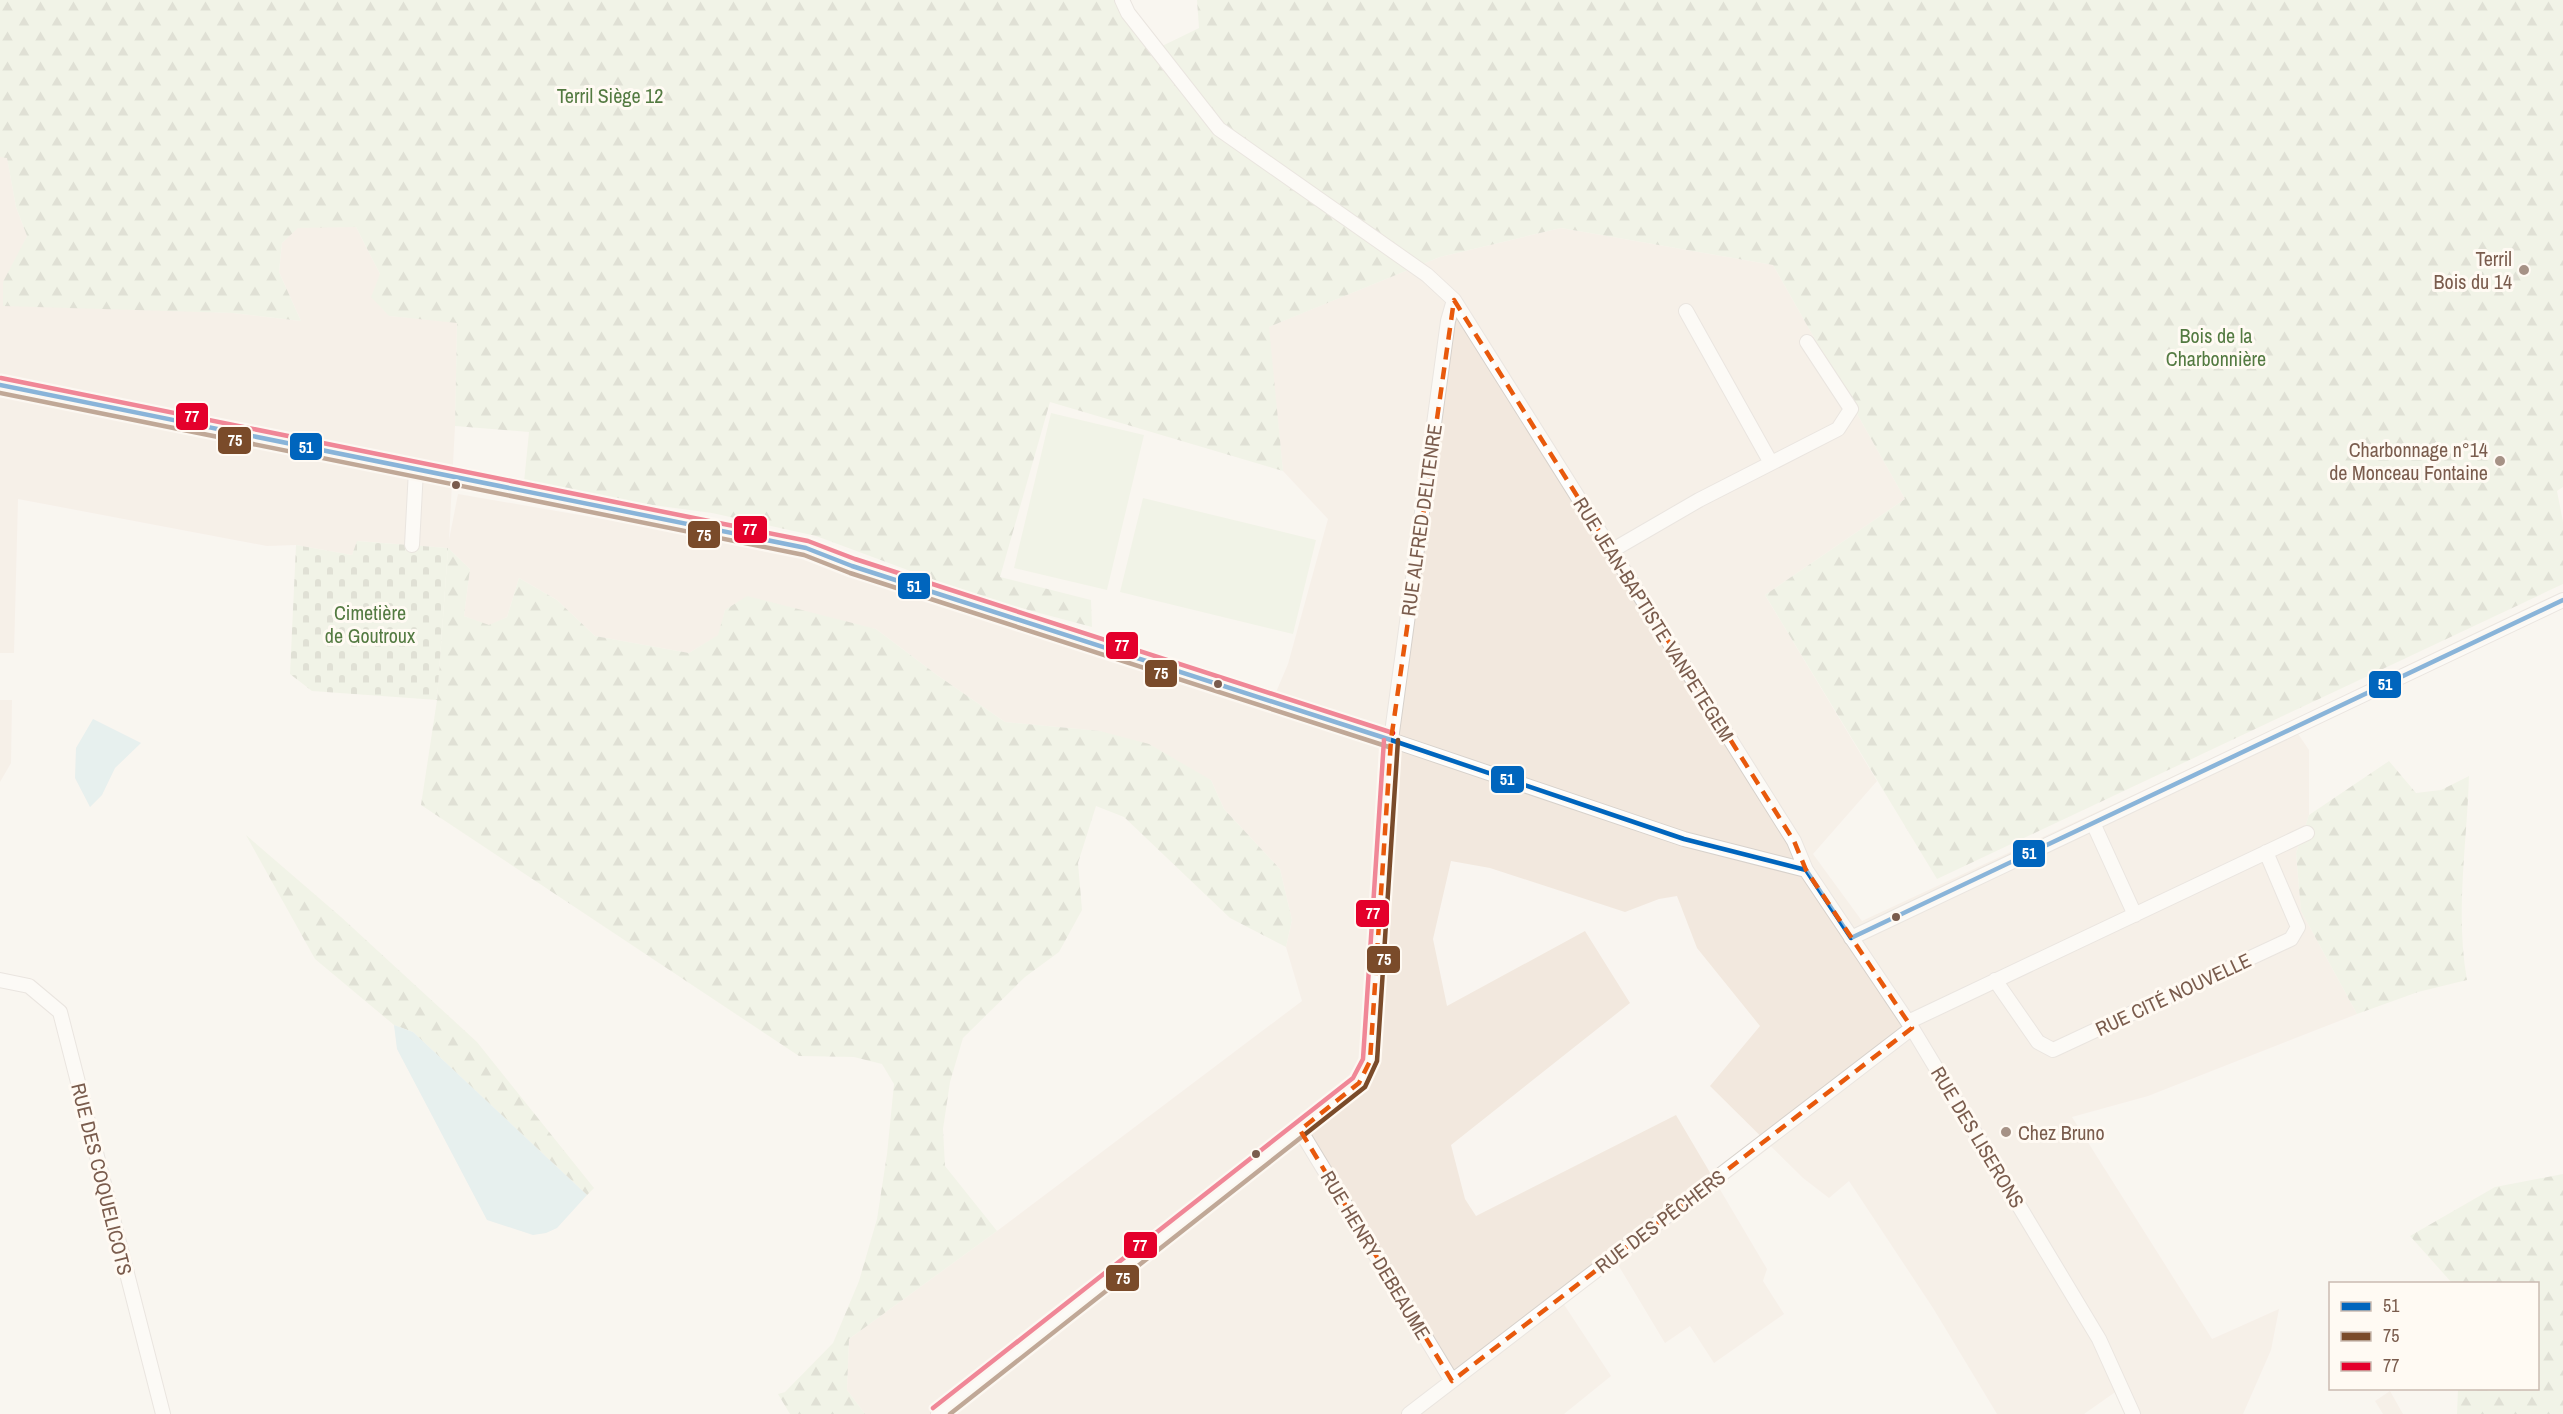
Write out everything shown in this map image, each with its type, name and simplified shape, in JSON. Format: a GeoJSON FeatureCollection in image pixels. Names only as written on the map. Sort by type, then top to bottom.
{"type":"FeatureCollection","features":[{"type":"Feature","properties":{"kind":"street","name":"RUE JEAN-BAPTISTE VANPETEGEM"},"geometry":{"type":"LineString","coordinates":[[1122,0],[1128,13],[1219,129],[1366,231],[1427,276],[1454,300],[1794,841],[1806,870],[1851,938]]}},
{"type":"Feature","properties":{"kind":"street","name":"RUE ALFRED DELTENRE"},"geometry":{"type":"LineString","coordinates":[[938,1414],[1359,1083],[1370,1060],[1391,740],[1446,333],[1454,300]]}},
{"type":"Feature","properties":{"kind":"street"},"geometry":{"type":"LineString","coordinates":[[1686,310],[1771,463]]}},
{"type":"Feature","properties":{"kind":"street"},"geometry":{"type":"LineString","coordinates":[[1611,551],[1699,500],[1838,429],[1851,409],[1807,342]]}},
{"type":"Feature","properties":{"kind":"street"},"geometry":{"type":"LineString","coordinates":[[0,385],[806,548],[852,566],[1391,740],[1684,839],[1806,870]]}},
{"type":"Feature","properties":{"kind":"street"},"geometry":{"type":"LineString","coordinates":[[412,545],[416,470]]}},
{"type":"Feature","properties":{"kind":"street"},"geometry":{"type":"LineString","coordinates":[[1851,938],[2563,600]]}},
{"type":"Feature","properties":{"kind":"street"},"geometry":{"type":"LineString","coordinates":[[2093,823],[2135,915]]}},
{"type":"Feature","properties":{"kind":"street"},"geometry":{"type":"LineString","coordinates":[[1910,1025],[1995,980],[2307,833]]}},
{"type":"Feature","properties":{"kind":"street","name":"RUE CITÉ NOUVELLE"},"geometry":{"type":"LineString","coordinates":[[1995,980],[2038,1042],[2053,1050],[2291,939],[2298,927],[2266,852]]}},
{"type":"Feature","properties":{"kind":"street","name":"RUE DES LISERONS"},"geometry":{"type":"LineString","coordinates":[[1851,938],[1910,1025],[2099,1340],[2133,1414]]}},
{"type":"Feature","properties":{"kind":"street","name":"RUE DES COQUELICOTS"},"geometry":{"type":"LineString","coordinates":[[0,980],[28,986],[60,1012],[163,1414]]}},
{"type":"Feature","properties":{"kind":"street","name":"RUE DES PÊCHERS"},"geometry":{"type":"LineString","coordinates":[[1409,1414],[1910,1025]]}},
{"type":"Feature","properties":{"kind":"street","name":"RUE HENRY DEBEAUME"},"geometry":{"type":"LineString","coordinates":[[1300,1130],[1452,1381]]}},
{"type":"Feature","properties":{"kind":"highlighted area"},"geometry":{"type":"Polygon","coordinates":[[[1454,300],[1794,841],[1806,870],[1912,1028],[1452,1381],[1300,1130],[1359,1083],[1370,1061],[1391,740],[1454,300]]]}},
{"type":"Feature","properties":{"kind":"shaded area"},"geometry":{"type":"Polygon","coordinates":[[[0,157],[7,157],[16,207],[27,236],[17,258],[121,308],[233,313],[301,321],[279,272],[282,243],[298,227],[356,227],[380,274],[389,316],[457,322],[455,426],[449,540],[458,494],[603,519],[612,516],[719,536],[790,554],[1005,627],[1268,711],[1288,664],[1328,519],[1283,471],[1268,327],[1440,257],[1561,228],[1773,265],[1905,499],[1765,595],[1877,781],[1813,854],[1862,921],[2290,722],[2309,750],[2309,815],[2296,853],[2301,911],[2357,1014],[2148,1096],[2072,1117],[2212,1339],[2279,1309],[2271,1350],[2243,1414],[2133,1414],[2121,1388],[2084,1414],[1997,1414],[1933,1308],[1849,1181],[1829,1198],[1803,1178],[1710,1086],[1760,1026],[1697,948],[1677,896],[1659,899],[1625,912],[1490,868],[1451,861],[1433,939],[1447,1006],[1585,931],[1630,1003],[1451,1145],[1465,1199],[1476,1216],[1676,1115],[1767,1269],[1763,1281],[1784,1314],[1714,1363],[1690,1326],[1665,1343],[1617,1263],[1563,1303],[1611,1376],[1564,1414],[865,1414],[847,1390],[849,1339],[997,1231],[1302,1001],[1286,947],[1292,920],[1280,869],[1224,809],[1211,780],[1100,731],[1005,722],[876,629],[725,610],[719,635],[689,653],[595,636],[557,600],[519,578],[507,617],[489,626],[464,616],[470,569],[448,548],[358,541],[352,555],[296,545],[267,546],[18,499],[14,653],[0,653],[0,157]]]}},
{"type":"Feature","properties":{"kind":"shaded area"},"geometry":{"type":"Polygon","coordinates":[[[0,700],[12,700],[11,763],[0,782],[0,700]]]}},
{"type":"Feature","properties":{"kind":"shaded area"},"geometry":{"type":"Polygon","coordinates":[[[2390,1391],[2403,1414],[2383,1414],[2375,1401],[2390,1391]]]}},
{"type":"Feature","properties":{"kind":"green space","name":"Bois de la Charbonnière"},"geometry":{"type":"Polygon","coordinates":[[[0,0],[1122,0],[1156,49],[1199,28],[1197,0],[2563,0],[2563,487],[2557,491],[2563,522],[2563,584],[1937,879],[1765,595],[1905,499],[1773,265],[1561,228],[1440,257],[1269,327],[1283,471],[1050,402],[1000,577],[1091,600],[1092,627],[983,598],[816,536],[712,513],[630,502],[524,482],[529,432],[455,426],[457,323],[389,316],[371,297],[380,274],[356,227],[298,228],[282,243],[279,272],[301,321],[233,313],[3,306],[3,282],[27,236],[16,207],[7,158],[0,157],[0,0]]]}},
{"type":"Feature","properties":{"kind":"green space"},"geometry":{"type":"Polygon","coordinates":[[[1051,413],[1144,435],[1107,590],[1014,568],[1051,413]]]}},
{"type":"Feature","properties":{"kind":"green space"},"geometry":{"type":"Polygon","coordinates":[[[1143,498],[1316,540],[1293,634],[1120,592],[1143,498]]]}},
{"type":"Feature","properties":{"kind":"green space","name":"Cimetière de Goutroux"},"geometry":{"type":"Polygon","coordinates":[[[357,541],[448,548],[437,700],[312,691],[290,674],[296,545],[352,555],[357,541]]]}},
{"type":"Feature","properties":{"kind":"green space"},"geometry":{"type":"Polygon","coordinates":[[[448,548],[470,569],[464,616],[489,625],[507,617],[519,578],[557,600],[595,636],[689,653],[718,635],[725,610],[747,596],[876,629],[1005,722],[1100,731],[1149,744],[1211,780],[1224,809],[1280,869],[1292,920],[1286,947],[1230,918],[1124,817],[1096,806],[1078,863],[1082,910],[1059,952],[1025,977],[963,1038],[950,1082],[943,1129],[945,1166],[997,1231],[849,1339],[847,1390],[865,1414],[790,1414],[778,1394],[785,1392],[833,1343],[859,1281],[877,1219],[887,1154],[894,1084],[882,1064],[854,1057],[799,1056],[421,805],[437,700],[448,548]]]}},
{"type":"Feature","properties":{"kind":"green space"},"geometry":{"type":"Polygon","coordinates":[[[2389,761],[2416,793],[2441,790],[2469,776],[2462,904],[2467,980],[2418,992],[2357,1014],[2301,911],[2296,853],[2309,815],[2389,761]]]}},
{"type":"Feature","properties":{"kind":"green space"},"geometry":{"type":"Polygon","coordinates":[[[246,835],[341,917],[477,1042],[594,1188],[587,1195],[413,1032],[394,1025],[315,959],[246,835]]]}},
{"type":"Feature","properties":{"kind":"green space"},"geometry":{"type":"Polygon","coordinates":[[[2563,1174],[2563,1414],[2457,1414],[2458,1390],[2539,1390],[2539,1282],[2451,1282],[2410,1236],[2495,1187],[2563,1174]]]}},
{"type":"Feature","properties":{"kind":"water"},"geometry":{"type":"Polygon","coordinates":[[[93,719],[141,743],[115,768],[102,795],[90,807],[75,778],[76,748],[93,719]]]}},
{"type":"Feature","properties":{"kind":"water"},"geometry":{"type":"Polygon","coordinates":[[[394,1025],[413,1032],[587,1195],[557,1228],[533,1235],[487,1220],[397,1049],[394,1025]]]}},
{"type":"Feature","properties":{"kind":"transit line","name":"77"},"geometry":{"type":"LineString","coordinates":[[1,378],[808,541],[855,559],[1393,733]]}},
{"type":"Feature","properties":{"kind":"transit line","name":"51"},"geometry":{"type":"LineString","coordinates":[[0,385],[806,548],[852,566],[1391,740],[1684,839],[1806,870]]}},
{"type":"Feature","properties":{"kind":"transit line","name":"75"},"geometry":{"type":"LineString","coordinates":[[0,393],[804,555],[850,573],[1389,747]]}},
{"type":"Feature","properties":{"kind":"transit line","name":"51"},"geometry":{"type":"LineString","coordinates":[[1851,938],[2563,600]]}},
{"type":"Feature","properties":{"kind":"transit line","name":"77"},"geometry":{"type":"LineString","coordinates":[[933,1408],[1353,1078],[1363,1059],[1384,740]]}},
{"type":"Feature","properties":{"kind":"transit line","name":"75"},"geometry":{"type":"LineString","coordinates":[[950,1414],[1365,1087],[1377,1061],[1398,740]]}},
{"type":"Feature","properties":{"kind":"transit line","name":"51"},"geometry":{"type":"LineString","coordinates":[[1806,870],[1851,938]]}},
{"type":"Feature","properties":{"kind":"place","name":"Terril Bois du 14"},"geometry":{"type":"Point","coordinates":[2524,270]}},
{"type":"Feature","properties":{"kind":"place","name":"Charbonnage n°14 de Monceau Fontaine"},"geometry":{"type":"Point","coordinates":[2500,461]}},
{"type":"Feature","properties":{"kind":"place","name":"Chez Bruno"},"geometry":{"type":"Point","coordinates":[2006,1132]}},
{"type":"Feature","properties":{"kind":"park label","name":"Terril Siège 12"},"geometry":{"type":"Point","coordinates":[610,95]}}]}
